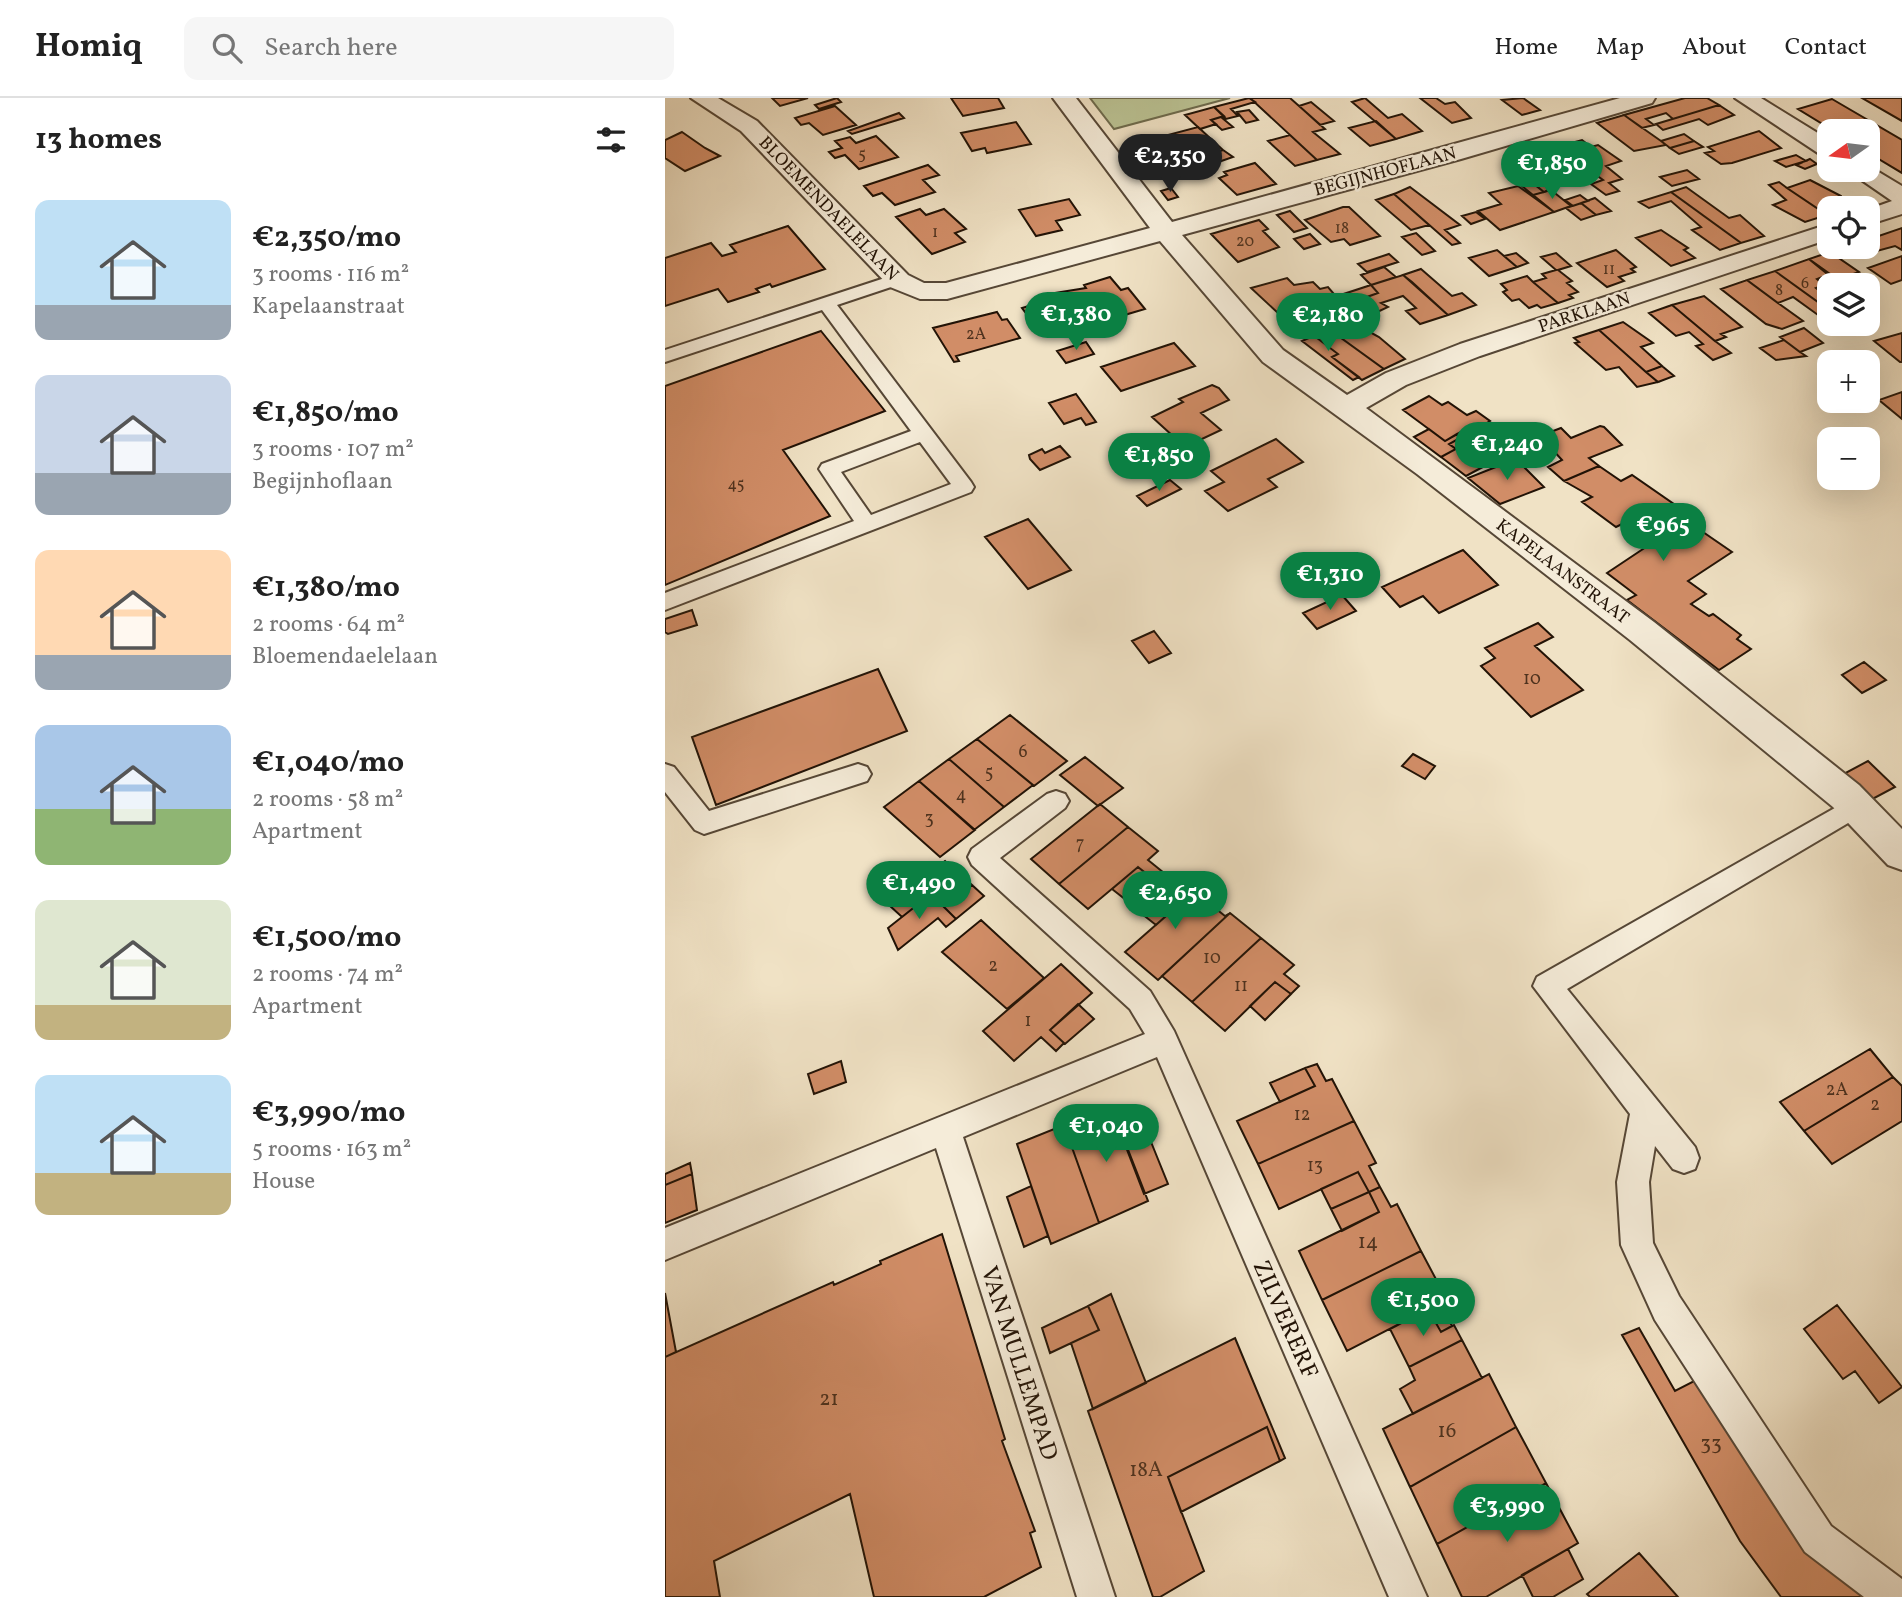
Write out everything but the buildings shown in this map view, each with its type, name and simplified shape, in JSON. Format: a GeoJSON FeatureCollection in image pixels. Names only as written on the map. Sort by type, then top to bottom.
{"type":"FeatureCollection","features":[{"type":"Feature","properties":{"kind":"street","name":"BLOEMENDAELELAAN"},"geometry":{"type":"LineString","coordinates":[[702,98],[748,126],[897,279],[921,291],[947,291],[1166,232]]}},
{"type":"Feature","properties":{"kind":"street","name":"KAPELAANSTRAAT"},"geometry":{"type":"LineString","coordinates":[[1064,98],[1166,232],[1273,356],[1428,467],[1641,631],[1856,806],[1902,854]]}},
{"type":"Feature","properties":{"kind":"street","name":"BEGIJNHOFLAAN"},"geometry":{"type":"LineString","coordinates":[[1166,232],[1644,98]]}},
{"type":"Feature","properties":{"kind":"street"},"geometry":{"type":"LineString","coordinates":[[1746,98],[1817,142]]}},
{"type":"Feature","properties":{"kind":"street"},"geometry":{"type":"LineString","coordinates":[[1879,182],[1902,197]]}},
{"type":"Feature","properties":{"kind":"street"},"geometry":{"type":"LineString","coordinates":[[1880,214],[1902,206]]}},
{"type":"Feature","properties":{"kind":"street","name":"PARKLAAN"},"geometry":{"type":"LineString","coordinates":[[1345,408],[1395,379],[1470,350],[1817,235]]}},
{"type":"Feature","properties":{"kind":"lane"},"geometry":{"type":"LineString","coordinates":[[665,356],[897,279]]}},
{"type":"Feature","properties":{"kind":"lane"},"geometry":{"type":"LineString","coordinates":[[665,602],[964,487],[826,303]]}},
{"type":"Feature","properties":{"kind":"lane"},"geometry":{"type":"LineString","coordinates":[[867,525],[829,469],[924,433]]}},
{"type":"Feature","properties":{"kind":"lane"},"geometry":{"type":"LineString","coordinates":[[665,774],[704,823],[858,774]]}},
{"type":"Feature","properties":{"kind":"lane","name":"ZILVERERF"},"geometry":{"type":"LineString","coordinates":[[1056,802],[981,857],[1140,1000],[1164,1040],[1408,1597]]}},
{"type":"Feature","properties":{"kind":"lane"},"geometry":{"type":"LineString","coordinates":[[1684,1158],[1546,986],[1856,806]]}},
{"type":"Feature","properties":{"kind":"lane"},"geometry":{"type":"LineString","coordinates":[[665,1244],[1164,1040]]}},
{"type":"Feature","properties":{"kind":"lane"},"geometry":{"type":"LineString","coordinates":[[1646,1111],[1633,1182],[1637,1245],[1667,1308],[1818,1539],[1895,1597]]}},
{"type":"Feature","properties":{"kind":"lane","name":"VAN MULLEMPAD"},"geometry":{"type":"LineString","coordinates":[[945,1130],[1096,1597]]}},
{"type":"Feature","properties":{"kind":"green space"},"geometry":{"type":"Polygon","coordinates":[[[1090,98],[1230,98],[1114,129],[1090,98]]]}}]}
